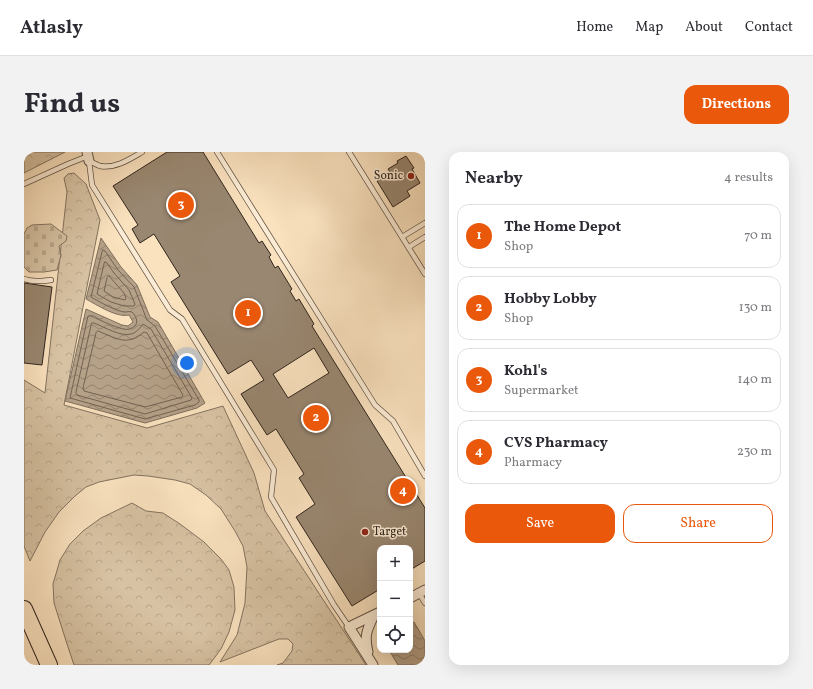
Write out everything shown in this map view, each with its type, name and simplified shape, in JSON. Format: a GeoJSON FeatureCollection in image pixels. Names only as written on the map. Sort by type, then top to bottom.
{"type":"FeatureCollection","features":[{"type":"Feature","properties":{"kind":"highway"},"geometry":{"type":"LineString","coordinates":[[24,609],[49,665]]}},
{"type":"Feature","properties":{"kind":"street"},"geometry":{"type":"LineString","coordinates":[[413,596],[422,592]]}},
{"type":"Feature","properties":{"kind":"street"},"geometry":{"type":"LineString","coordinates":[[371,663],[349,627],[377,613]]}},
{"type":"Feature","properties":{"kind":"street"},"geometry":{"type":"LineString","coordinates":[[371,663],[365,642],[366,633],[377,613]]}},
{"type":"Feature","properties":{"kind":"lane"},"geometry":{"type":"LineString","coordinates":[[88,156],[100,166],[114,166],[142,152]]}},
{"type":"Feature","properties":{"kind":"lane"},"geometry":{"type":"LineString","coordinates":[[217,152],[375,405],[393,421],[425,476]]}},
{"type":"Feature","properties":{"kind":"lane"},"geometry":{"type":"LineString","coordinates":[[350,152],[425,274]]}},
{"type":"Feature","properties":{"kind":"lane"},"geometry":{"type":"LineString","coordinates":[[24,184],[88,156]]}},
{"type":"Feature","properties":{"kind":"lane"},"geometry":{"type":"LineString","coordinates":[[88,156],[92,185],[170,310],[182,319],[274,470],[271,497],[334,605],[349,627]]}},
{"type":"Feature","properties":{"kind":"lane"},"geometry":{"type":"LineString","coordinates":[[402,237],[425,223]]}},
{"type":"Feature","properties":{"kind":"lane"},"geometry":{"type":"LineString","coordinates":[[409,247],[425,237]]}},
{"type":"Feature","properties":{"kind":"lane"},"geometry":{"type":"LineString","coordinates":[[24,279],[37,282],[51,280]]}},
{"type":"Feature","properties":{"kind":"lane"},"geometry":{"type":"LineString","coordinates":[[422,592],[425,604]]}},
{"type":"Feature","properties":{"kind":"green space"},"geometry":{"type":"Polygon","coordinates":[[[24,152],[65,152],[24,173],[24,152]]]}},
{"type":"Feature","properties":{"kind":"green space"},"geometry":{"type":"Polygon","coordinates":[[[74,173],[86,184],[100,220],[64,405],[147,428],[223,406],[254,473],[265,511],[366,665],[277,665],[283,663],[292,651],[293,644],[288,639],[279,639],[220,662],[237,635],[245,603],[247,567],[243,546],[221,509],[206,495],[190,484],[175,480],[134,475],[99,482],[86,487],[59,512],[45,532],[30,561],[24,546],[24,380],[45,393],[67,192],[64,178],[68,174],[74,173]]]}},
{"type":"Feature","properties":{"kind":"green space"},"geometry":{"type":"Polygon","coordinates":[[[51,224],[67,236],[66,241],[59,246],[61,255],[57,270],[29,272],[24,267],[24,234],[27,228],[32,225],[51,224]]]}},
{"type":"Feature","properties":{"kind":"green space"},"geometry":{"type":"Polygon","coordinates":[[[132,503],[146,511],[163,513],[180,524],[204,542],[221,559],[229,570],[234,587],[235,610],[229,632],[221,649],[209,665],[74,665],[54,603],[53,584],[60,560],[70,544],[83,531],[101,518],[132,503]]]}},
{"type":"Feature","properties":{"kind":"water"},"geometry":{"type":"Polygon","coordinates":[[[101,238],[121,267],[137,285],[150,317],[158,322],[205,403],[197,408],[145,423],[65,401],[86,309],[122,325],[128,326],[133,322],[129,315],[119,315],[113,313],[86,299],[101,238]]]}},
{"type":"Feature","properties":{"kind":"water"},"geometry":{"type":"Polygon","coordinates":[[[413,622],[425,641],[425,665],[398,665],[391,653],[413,653],[413,622]]]}},
{"type":"Feature","properties":{"kind":"building"},"geometry":{"type":"Polygon","coordinates":[[[167,152],[203,152],[259,243],[262,241],[271,255],[269,257],[275,268],[278,266],[292,289],[290,291],[296,301],[299,299],[314,324],[312,326],[425,508],[425,561],[413,568],[413,545],[377,545],[377,591],[352,606],[296,517],[315,504],[299,478],[304,474],[276,429],[267,435],[241,394],[264,380],[251,360],[228,374],[171,282],[180,276],[154,234],[140,243],[132,229],[138,225],[113,186],[167,152]],[[314,348],[273,374],[288,398],[329,373],[314,348]]]}},
{"type":"Feature","properties":{"kind":"building"},"geometry":{"type":"Polygon","coordinates":[[[406,156],[414,168],[412,169],[420,183],[407,191],[410,196],[393,207],[377,181],[390,172],[388,169],[398,163],[397,161],[406,156]]]}},
{"type":"Feature","properties":{"kind":"building"},"geometry":{"type":"Polygon","coordinates":[[[24,283],[52,287],[42,365],[24,363],[24,283]]]}},
{"type":"Feature","properties":{"kind":"place","name":"Sonic"},"geometry":{"type":"Point","coordinates":[411,176]}},
{"type":"Feature","properties":{"kind":"place","name":"Kohl's"},"geometry":{"type":"Point","coordinates":[181,205]}},
{"type":"Feature","properties":{"kind":"place","name":"The Home Depot"},"geometry":{"type":"Point","coordinates":[248,313]}},
{"type":"Feature","properties":{"kind":"place","name":"Hobby Lobby"},"geometry":{"type":"Point","coordinates":[316,418]}},
{"type":"Feature","properties":{"kind":"place","name":"CVS Pharmacy"},"geometry":{"type":"Point","coordinates":[403,491]}},
{"type":"Feature","properties":{"kind":"place","name":"Target"},"geometry":{"type":"Point","coordinates":[365,532]}}]}
